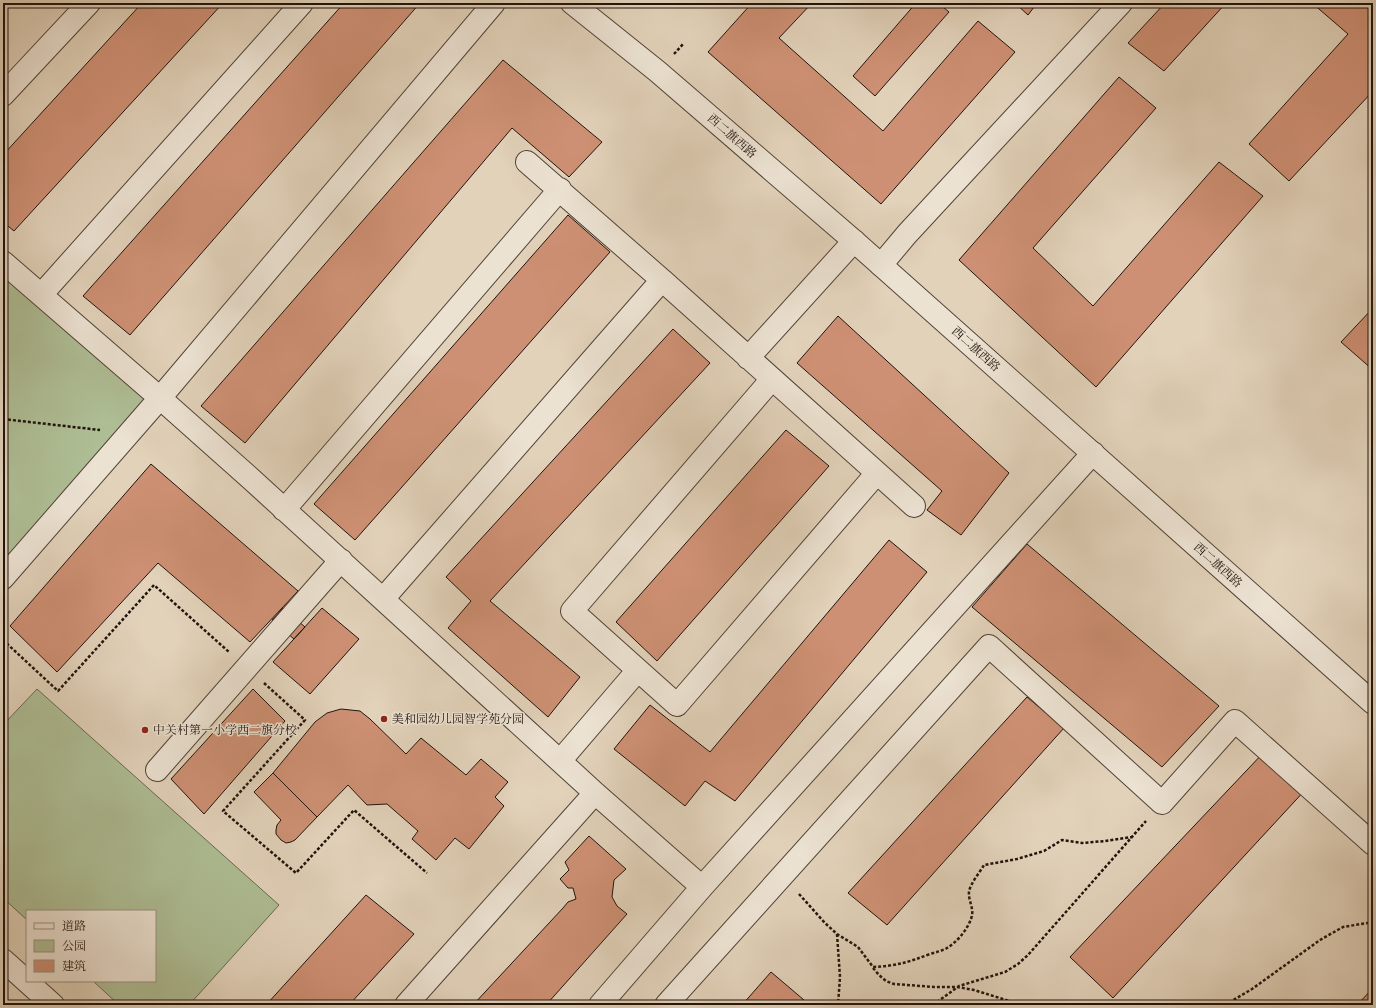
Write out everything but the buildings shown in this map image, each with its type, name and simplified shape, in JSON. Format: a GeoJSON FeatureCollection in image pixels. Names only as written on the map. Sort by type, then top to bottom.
{"type":"FeatureCollection","features":[{"type":"Feature","properties":{"kind":"street"},"geometry":{"type":"LineString","coordinates":[[3,95],[89,3]]}},
{"type":"Feature","properties":{"kind":"street"},"geometry":{"type":"LineString","coordinates":[[41,295],[302,3]]}},
{"type":"Feature","properties":{"kind":"street"},"geometry":{"type":"LineString","coordinates":[[3,578],[160,398],[494,3]]}},
{"type":"Feature","properties":{"kind":"street","name":"西二旗西路"},"geometry":{"type":"LineString","coordinates":[[572,3],[657,71],[854,241],[1373,703]]}},
{"type":"Feature","properties":{"kind":"street"},"geometry":{"type":"LineString","coordinates":[[881,265],[912,229],[1122,3]]}},
{"type":"Feature","properties":{"kind":"street"},"geometry":{"type":"LineString","coordinates":[[527,162],[560,189],[914,506]]}},
{"type":"Feature","properties":{"kind":"street"},"geometry":{"type":"LineString","coordinates":[[284,510],[560,189]]}},
{"type":"Feature","properties":{"kind":"street"},"geometry":{"type":"LineString","coordinates":[[748,358],[854,241]]}},
{"type":"Feature","properties":{"kind":"street"},"geometry":{"type":"LineString","coordinates":[[3,262],[160,398],[341,560],[560,761],[702,887]]}},
{"type":"Feature","properties":{"kind":"street"},"geometry":{"type":"LineString","coordinates":[[383,599],[662,280]]}},
{"type":"Feature","properties":{"kind":"street"},"geometry":{"type":"LineString","coordinates":[[772,379],[572,611],[677,705],[877,473]]}},
{"type":"Feature","properties":{"kind":"street"},"geometry":{"type":"LineString","coordinates":[[600,1005],[702,887],[1093,453]]}},
{"type":"Feature","properties":{"kind":"street"},"geometry":{"type":"LineString","coordinates":[[157,770],[341,560]]}},
{"type":"Feature","properties":{"kind":"street"},"geometry":{"type":"LineString","coordinates":[[666,1005],[989,646],[1162,803],[1235,721],[1370,836]]}},
{"type":"Feature","properties":{"kind":"street"},"geometry":{"type":"LineString","coordinates":[[560,761],[638,670]]}},
{"type":"Feature","properties":{"kind":"street"},"geometry":{"type":"LineString","coordinates":[[406,1005],[596,793]]}},
{"type":"Feature","properties":{"kind":"street"},"geometry":{"type":"LineString","coordinates":[[3,960],[26,981]]}},
{"type":"Feature","properties":{"kind":"street"},"geometry":{"type":"LineString","coordinates":[[27,982],[53,1005]]}},
{"type":"Feature","properties":{"kind":"path"},"geometry":{"type":"LineString","coordinates":[[3,418],[128,435]]}},
{"type":"Feature","properties":{"kind":"path"},"geometry":{"type":"LineString","coordinates":[[3,640],[58,691],[154,585],[305,720],[223,811],[296,873],[354,810],[428,873]]}},
{"type":"Feature","properties":{"kind":"path"},"geometry":{"type":"LineString","coordinates":[[933,1005],[957,987],[998,975],[1018,964],[1028,955],[1162,803]]}},
{"type":"Feature","properties":{"kind":"path"},"geometry":{"type":"LineString","coordinates":[[873,967],[905,963],[947,948],[957,940],[972,919],[973,909],[969,892],[984,865],[1017,859],[1044,851],[1062,840],[1082,843],[1105,842],[1132,837]]}},
{"type":"Feature","properties":{"kind":"path"},"geometry":{"type":"LineString","coordinates":[[783,876],[825,923],[837,934],[858,947],[879,975],[886,981],[894,984],[957,987],[974,990],[1022,1005]]}},
{"type":"Feature","properties":{"kind":"path"},"geometry":{"type":"LineString","coordinates":[[1225,1005],[1252,989],[1320,940],[1343,927],[1373,922]]}},
{"type":"Feature","properties":{"kind":"path"},"geometry":{"type":"LineString","coordinates":[[837,934],[840,977],[838,1005]]}},
{"type":"Feature","properties":{"kind":"green space"},"geometry":{"type":"Polygon","coordinates":[[[3,262],[160,398],[3,578],[3,262]]]}},
{"type":"Feature","properties":{"kind":"green space"},"geometry":{"type":"Polygon","coordinates":[[[37,689],[279,905],[189,1005],[119,1005],[94,982],[156,982],[156,910],[26,910],[26,919],[3,898],[3,725],[37,689]]]}},
{"type":"Feature","properties":{"kind":"place","name":"美和园幼儿园智学苑分园"},"geometry":{"type":"Point","coordinates":[384,719]}},
{"type":"Feature","properties":{"kind":"place","name":"中关村第一小学西二旗分校"},"geometry":{"type":"Point","coordinates":[145,730]}}]}
